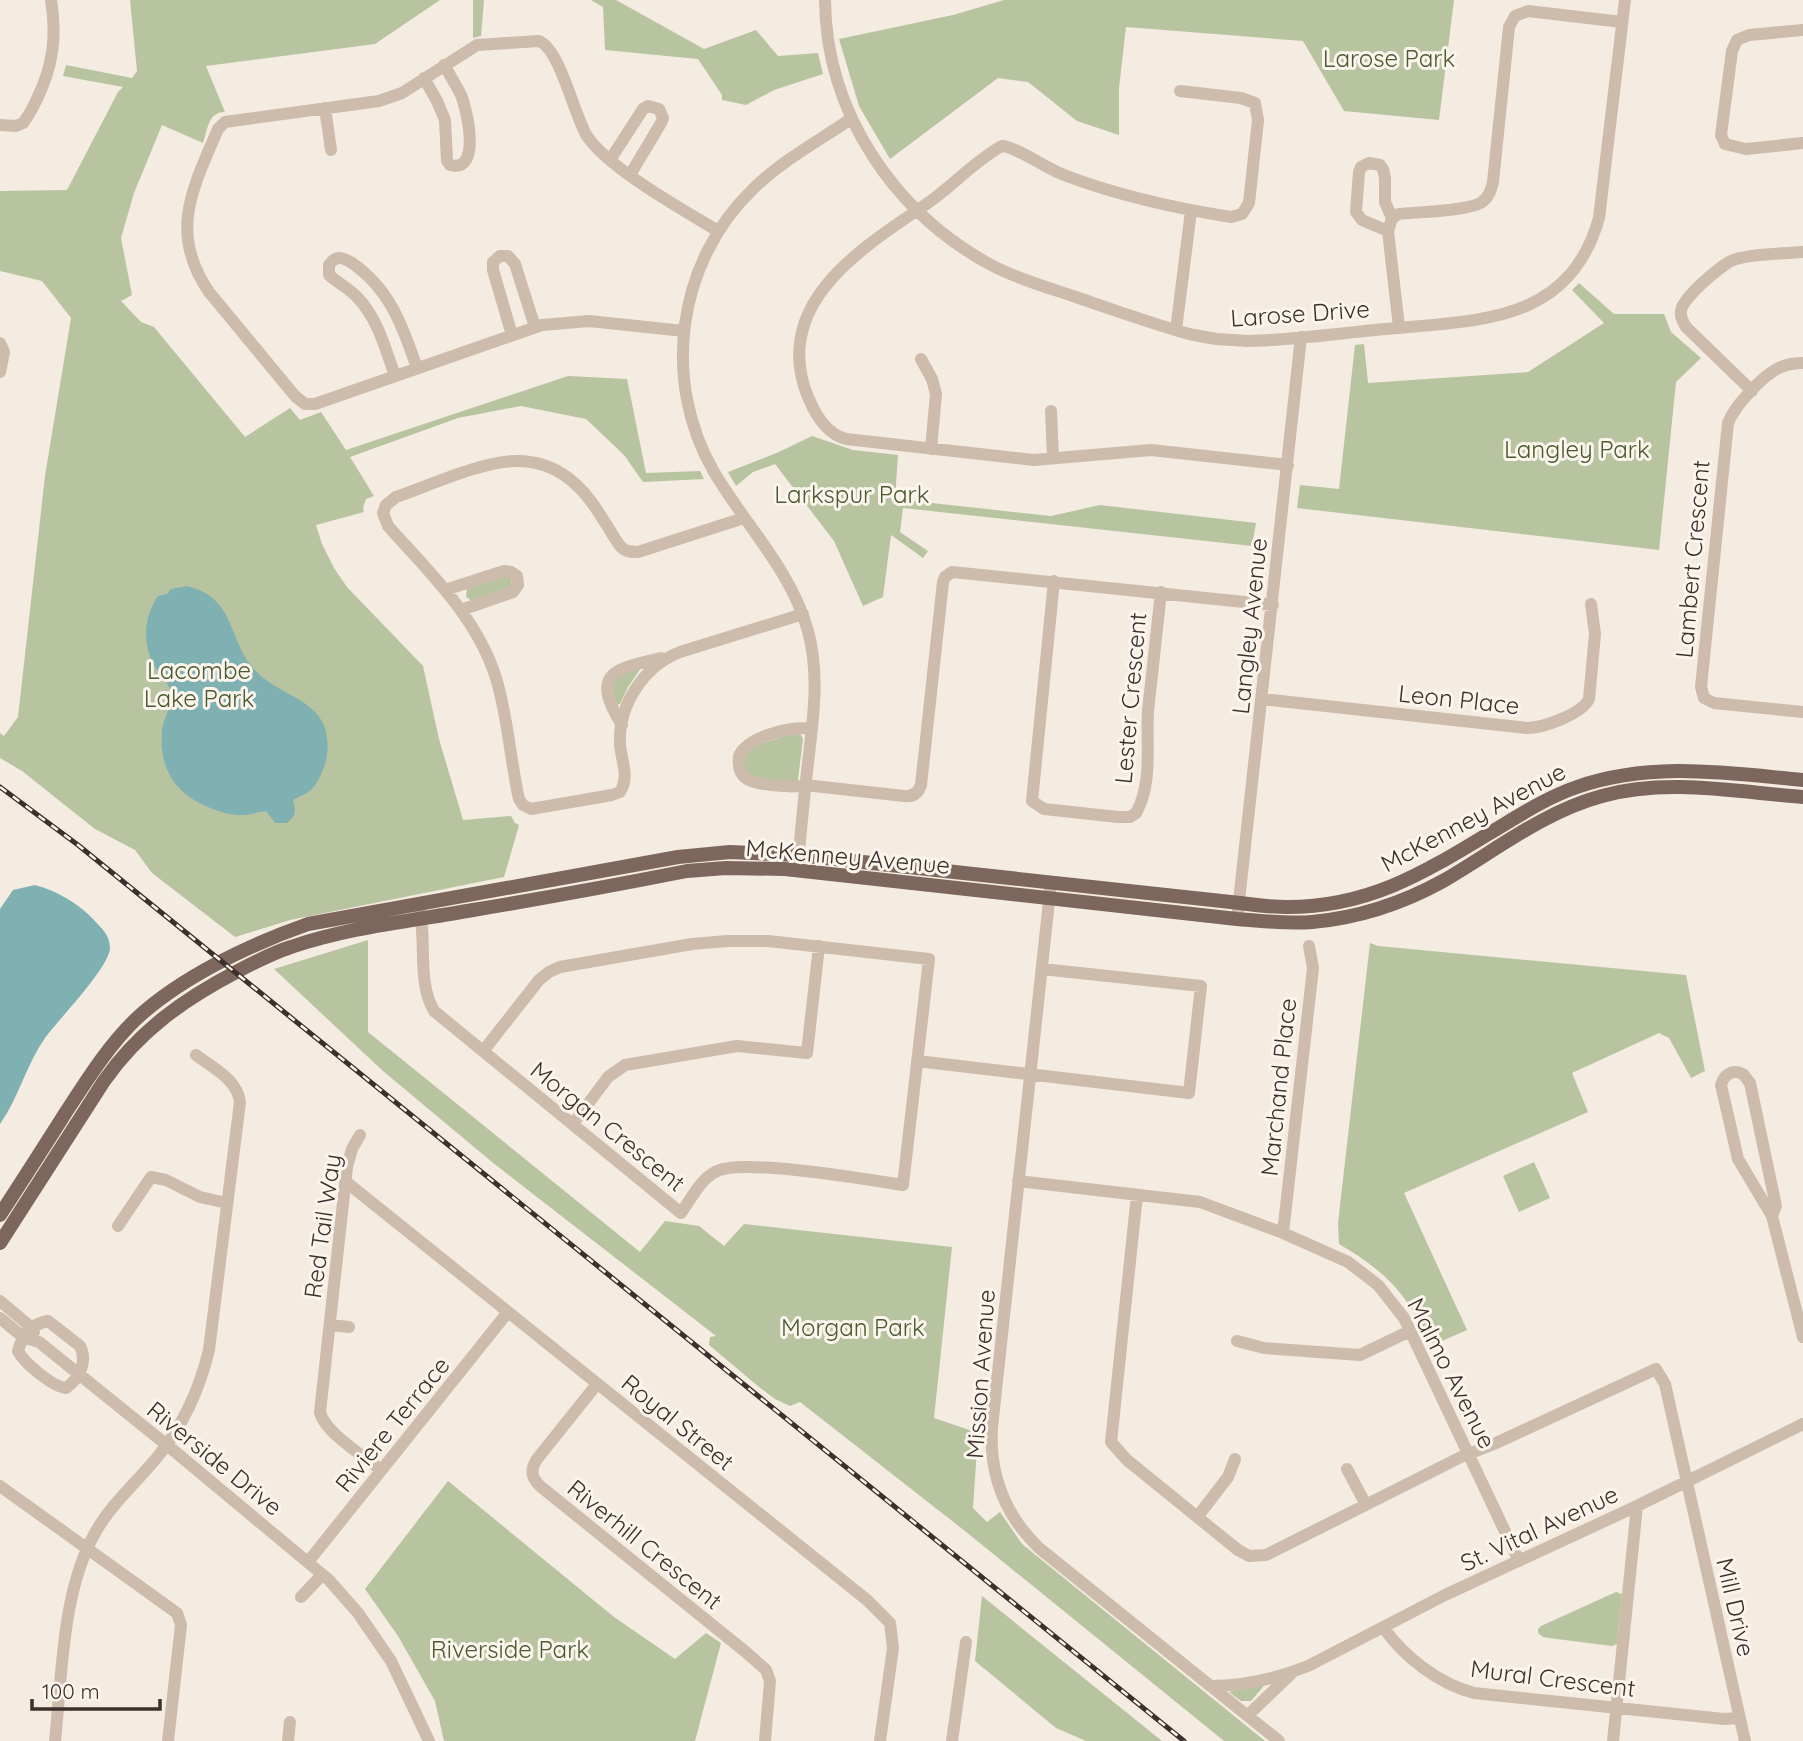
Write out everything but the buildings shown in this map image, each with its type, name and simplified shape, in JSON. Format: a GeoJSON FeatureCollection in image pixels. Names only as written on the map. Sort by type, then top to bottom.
{"type":"FeatureCollection","features":[{"type":"Feature","properties":{"kind":"main road","name":"McKenney Avenue"},"geometry":{"type":"LineString","coordinates":[[0,1215],[94,1069],[137,1018],[221,962],[308,924],[678,857],[730,852],[798,855],[1240,903],[1285,907],[1314,906],[1362,898],[1382,891],[1434,867],[1560,793],[1612,777],[1682,769],[1803,780]]}},
{"type":"Feature","properties":{"kind":"main road","name":"McKenney Avenue"},"geometry":{"type":"LineString","coordinates":[[0,1243],[116,1063],[148,1029],[173,1009],[216,982],[289,947],[346,932],[687,871],[753,868],[1237,919],[1281,923],[1313,922],[1361,914],[1401,900],[1441,881],[1550,815],[1584,801],[1617,792],[1672,786],[1803,797]]}},
{"type":"Feature","properties":{"kind":"street"},"geometry":{"type":"LineString","coordinates":[[0,125],[16,126],[23,123],[45,82],[54,45],[51,0]]}},
{"type":"Feature","properties":{"kind":"street","name":"Larose Drive"},"geometry":{"type":"LineString","coordinates":[[825,0],[833,62],[852,118],[879,166],[916,210],[952,241],[1004,271],[1176,330],[1229,341],[1481,320],[1514,312],[1545,297],[1577,264],[1591,241],[1601,211],[1625,0]]}},
{"type":"Feature","properties":{"kind":"street"},"geometry":{"type":"LineString","coordinates":[[1390,225],[1399,214],[1470,207],[1487,197],[1494,176],[1509,27],[1515,16],[1528,11],[1622,22]]}},
{"type":"Feature","properties":{"kind":"street"},"geometry":{"type":"LineString","coordinates":[[1803,30],[1749,35],[1737,40],[1732,51],[1721,135],[1726,144],[1740,148],[1803,143]]}},
{"type":"Feature","properties":{"kind":"street"},"geometry":{"type":"LineString","coordinates":[[684,331],[589,321],[535,327],[315,404],[302,402],[209,292],[197,274],[188,250],[186,223],[190,201],[222,124],[232,120],[387,98],[402,93],[477,45],[531,40],[545,43],[554,54],[587,135],[610,160],[718,232]]}},
{"type":"Feature","properties":{"kind":"street"},"geometry":{"type":"LineString","coordinates":[[424,78],[438,101],[444,120],[447,161],[450,165],[462,165],[468,158],[469,150],[467,115],[461,94],[444,65]]}},
{"type":"Feature","properties":{"kind":"street"},"geometry":{"type":"LineString","coordinates":[[1180,91],[1247,99],[1255,103],[1258,114],[1249,203],[1246,210],[1231,217],[1146,202],[1063,175],[1006,145],[996,149],[846,264],[822,288],[803,328],[801,368],[810,401],[821,421],[834,435],[846,439],[1031,460],[1151,450],[1288,465]]}},
{"type":"Feature","properties":{"kind":"street"},"geometry":{"type":"LineString","coordinates":[[610,160],[643,109],[648,106],[659,109],[662,123],[630,174]]}},
{"type":"Feature","properties":{"kind":"street"},"geometry":{"type":"LineString","coordinates":[[326,108],[331,150]]}},
{"type":"Feature","properties":{"kind":"street"},"geometry":{"type":"LineString","coordinates":[[797,871],[812,729],[814,666],[803,614],[782,570],[710,465],[696,432],[684,380],[684,331],[696,275],[718,232],[739,203],[763,180],[852,118]]}},
{"type":"Feature","properties":{"kind":"street"},"geometry":{"type":"LineString","coordinates":[[1390,225],[1362,220],[1356,212],[1359,172],[1368,163],[1376,163],[1383,169],[1384,198],[1390,225],[1399,327]]}},
{"type":"Feature","properties":{"kind":"street"},"geometry":{"type":"LineString","coordinates":[[1176,330],[1191,211]]}},
{"type":"Feature","properties":{"kind":"street"},"geometry":{"type":"LineString","coordinates":[[1752,391],[1686,327],[1681,319],[1681,309],[1719,269],[1732,260],[1803,252]]}},
{"type":"Feature","properties":{"kind":"street"},"geometry":{"type":"LineString","coordinates":[[512,335],[493,270],[494,262],[500,256],[508,256],[515,264],[535,327]]}},
{"type":"Feature","properties":{"kind":"street"},"geometry":{"type":"LineString","coordinates":[[395,376],[370,314],[355,296],[329,275],[329,265],[334,259],[341,257],[348,260],[381,288],[397,313],[417,368]]}},
{"type":"Feature","properties":{"kind":"street","name":"Langley Avenue"},"geometry":{"type":"LineString","coordinates":[[1237,919],[1301,337]]}},
{"type":"Feature","properties":{"kind":"street"},"geometry":{"type":"LineString","coordinates":[[0,343],[4,352],[0,372]]}},
{"type":"Feature","properties":{"kind":"street"},"geometry":{"type":"LineString","coordinates":[[921,359],[932,379],[936,394],[931,449]]}},
{"type":"Feature","properties":{"kind":"street","name":"Lambert Crescent"},"geometry":{"type":"LineString","coordinates":[[1803,363],[1777,369],[1752,391],[1731,415],[1725,434],[1701,691],[1704,698],[1714,703],[1803,712]]}},
{"type":"Feature","properties":{"kind":"street"},"geometry":{"type":"LineString","coordinates":[[1051,411],[1053,458]]}},
{"type":"Feature","properties":{"kind":"street"},"geometry":{"type":"LineString","coordinates":[[668,657],[652,668],[627,705],[621,725],[620,744],[625,777],[620,792],[540,808],[525,807],[518,796],[496,677],[480,640],[445,590],[388,526],[383,516],[384,509],[388,502],[396,497],[497,463],[515,461],[540,463],[565,475],[588,495],[620,545],[631,552],[744,518]]}},
{"type":"Feature","properties":{"kind":"street"},"geometry":{"type":"LineString","coordinates":[[445,590],[504,571],[517,576],[518,585],[513,592],[461,610]]}},
{"type":"Feature","properties":{"kind":"street","name":"Lester Crescent"},"geometry":{"type":"LineString","coordinates":[[806,785],[904,796],[915,794],[922,786],[945,577],[952,572],[1273,605]]}},
{"type":"Feature","properties":{"kind":"street","name":"Lester Crescent"},"geometry":{"type":"LineString","coordinates":[[1054,581],[1031,799],[1037,806],[1044,808],[1118,817],[1130,817],[1136,813],[1146,777],[1148,716],[1161,592]]}},
{"type":"Feature","properties":{"kind":"street","name":"Leon Place"},"geometry":{"type":"LineString","coordinates":[[1262,699],[1527,728],[1540,727],[1578,712],[1587,705],[1595,634],[1591,604]]}},
{"type":"Feature","properties":{"kind":"street"},"geometry":{"type":"LineString","coordinates":[[621,725],[612,709],[607,684],[609,677],[616,670],[668,657],[803,614]]}},
{"type":"Feature","properties":{"kind":"street"},"geometry":{"type":"LineString","coordinates":[[806,785],[795,788],[751,782],[741,774],[738,761],[743,748],[752,741],[797,728],[812,729]]}},
{"type":"Feature","properties":{"kind":"street","name":"Mission Avenue"},"geometry":{"type":"LineString","coordinates":[[1051,883],[991,1440],[999,1488],[1015,1521],[1039,1548],[1279,1741]]}},
{"type":"Feature","properties":{"kind":"street","name":"Morgan Crescent"},"geometry":{"type":"LineString","coordinates":[[418,904],[423,919],[425,984],[434,1011],[681,1213],[700,1184],[715,1172],[729,1167],[796,1170],[903,1185],[929,959],[768,941],[709,942],[560,967],[539,980],[484,1050]]}},
{"type":"Feature","properties":{"kind":"street"},"geometry":{"type":"LineString","coordinates":[[573,1124],[608,1077],[625,1065],[737,1046],[807,1054],[819,946]]}},
{"type":"Feature","properties":{"kind":"street","name":"Marchand Place"},"geometry":{"type":"LineString","coordinates":[[1283,1233],[1313,968],[1309,946]]}},
{"type":"Feature","properties":{"kind":"street"},"geometry":{"type":"LineString","coordinates":[[917,1061],[1189,1093],[1201,986],[1042,969]]}},
{"type":"Feature","properties":{"kind":"street"},"geometry":{"type":"LineString","coordinates":[[55,1741],[71,1597],[87,1548],[106,1517],[166,1444],[191,1401],[206,1361],[213,1325],[239,1095],[231,1082],[195,1055]]}},
{"type":"Feature","properties":{"kind":"street"},"geometry":{"type":"LineString","coordinates":[[1772,1216],[1776,1206],[1750,1083],[1744,1074],[1733,1072],[1726,1075],[1721,1085],[1738,1159],[1772,1216],[1803,1337]]}},
{"type":"Feature","properties":{"kind":"street","name":"Red Tail Way"},"geometry":{"type":"LineString","coordinates":[[360,1135],[350,1154],[345,1181],[320,1412],[322,1420],[382,1470]]}},
{"type":"Feature","properties":{"kind":"street"},"geometry":{"type":"LineString","coordinates":[[118,1226],[150,1177],[166,1180],[200,1197],[227,1203]]}},
{"type":"Feature","properties":{"kind":"street","name":"Royal Street"},"geometry":{"type":"LineString","coordinates":[[345,1181],[867,1600],[890,1623],[892,1648],[880,1741]]}},
{"type":"Feature","properties":{"kind":"street","name":"Malmo Avenue"},"geometry":{"type":"LineString","coordinates":[[1018,1181],[1200,1202],[1283,1233],[1337,1257],[1367,1275],[1392,1300],[1410,1331],[1519,1561]]}},
{"type":"Feature","properties":{"kind":"street"},"geometry":{"type":"LineString","coordinates":[[1137,1195],[1110,1437],[1114,1447],[1126,1460],[1238,1550],[1249,1556],[1266,1555],[1365,1503],[1470,1454]]}},
{"type":"Feature","properties":{"kind":"street","name":"Riverside Drive"},"geometry":{"type":"LineString","coordinates":[[0,1301],[27,1332],[308,1562],[348,1600],[376,1637],[398,1675],[429,1741]]}},
{"type":"Feature","properties":{"kind":"street","name":"Riviere Terrace"},"geometry":{"type":"LineString","coordinates":[[308,1562],[508,1312]]}},
{"type":"Feature","properties":{"kind":"street","name":"Riverside Drive"},"geometry":{"type":"LineString","coordinates":[[0,1318],[27,1332]]}},
{"type":"Feature","properties":{"kind":"street"},"geometry":{"type":"LineString","coordinates":[[42,1322],[52,1323],[80,1346],[83,1357],[80,1375],[66,1388],[56,1385],[18,1351],[27,1332],[42,1322]]}},
{"type":"Feature","properties":{"kind":"street","name":"Red Tail Way"},"geometry":{"type":"LineString","coordinates":[[330,1325],[349,1327]]}},
{"type":"Feature","properties":{"kind":"street"},"geometry":{"type":"LineString","coordinates":[[1237,1341],[1264,1348],[1360,1355],[1410,1331]]}},
{"type":"Feature","properties":{"kind":"street","name":"Mill Drive"},"geometry":{"type":"LineString","coordinates":[[1470,1454],[1657,1369],[1665,1384],[1745,1741]]}},
{"type":"Feature","properties":{"kind":"street","name":"Riverhill Crescent"},"geometry":{"type":"LineString","coordinates":[[597,1384],[537,1459],[532,1469],[533,1478],[766,1670],[770,1681],[765,1741]]}},
{"type":"Feature","properties":{"kind":"street","name":"St. Vital Avenue"},"geometry":{"type":"LineString","coordinates":[[1210,1686],[1228,1686],[1294,1672],[1803,1424]]}},
{"type":"Feature","properties":{"kind":"street"},"geometry":{"type":"LineString","coordinates":[[1198,1516],[1228,1477],[1235,1458]]}},
{"type":"Feature","properties":{"kind":"street"},"geometry":{"type":"LineString","coordinates":[[1347,1469],[1365,1503]]}},
{"type":"Feature","properties":{"kind":"street"},"geometry":{"type":"LineString","coordinates":[[0,1486],[172,1607],[180,1618],[168,1741]]}},
{"type":"Feature","properties":{"kind":"street"},"geometry":{"type":"LineString","coordinates":[[1613,1741],[1637,1506]]}},
{"type":"Feature","properties":{"kind":"street"},"geometry":{"type":"LineString","coordinates":[[301,1597],[322,1575]]}},
{"type":"Feature","properties":{"kind":"street","name":"Mural Crescent"},"geometry":{"type":"LineString","coordinates":[[1383,1628],[1392,1640],[1430,1672],[1464,1691],[1724,1719],[1740,1718]]}},
{"type":"Feature","properties":{"kind":"street"},"geometry":{"type":"LineString","coordinates":[[951,1741],[966,1642]]}},
{"type":"Feature","properties":{"kind":"street","name":"St. Vital Avenue"},"geometry":{"type":"LineString","coordinates":[[1248,1715],[1294,1672]]}},
{"type":"Feature","properties":{"kind":"street"},"geometry":{"type":"LineString","coordinates":[[288,1741],[290,1722]]}},
{"type":"Feature","properties":{"kind":"green space","name":"Lacombe Lake Park"},"geometry":{"type":"Polygon","coordinates":[[[130,0],[440,0],[375,44],[206,66],[225,112],[212,118],[203,143],[162,125],[134,193],[121,238],[132,295],[121,301],[141,322],[154,327],[245,437],[290,408],[300,420],[321,412],[346,450],[568,376],[627,379],[646,473],[700,471],[704,479],[643,482],[624,455],[586,419],[521,406],[458,418],[350,457],[374,496],[366,499],[364,512],[316,525],[322,544],[347,587],[423,666],[439,739],[463,820],[511,816],[519,825],[504,877],[290,920],[235,937],[152,873],[135,850],[95,829],[22,771],[0,758],[0,733],[4,736],[18,717],[45,476],[71,318],[42,281],[0,271],[0,191],[67,190],[123,87],[63,76],[66,65],[132,78],[137,71],[130,0]]]}},
{"type":"Feature","properties":{"kind":"green space"},"geometry":{"type":"Polygon","coordinates":[[[473,0],[484,0],[481,36],[473,38],[473,0]]]}},
{"type":"Feature","properties":{"kind":"green space"},"geometry":{"type":"Polygon","coordinates":[[[591,0],[616,0],[704,49],[756,30],[778,56],[818,53],[823,74],[774,90],[746,105],[722,100],[722,95],[698,59],[605,50],[603,7],[591,0]]]}},
{"type":"Feature","properties":{"kind":"green space","name":"Larose Park"},"geometry":{"type":"Polygon","coordinates":[[[1004,0],[1454,0],[1439,120],[1344,111],[1303,41],[1126,27],[1119,88],[1119,135],[1077,121],[1028,82],[998,78],[890,159],[859,106],[839,39],[953,15],[1004,0]]]}},
{"type":"Feature","properties":{"kind":"green space","name":"Langley Park"},"geometry":{"type":"Polygon","coordinates":[[[1579,283],[1614,314],[1664,314],[1671,332],[1701,358],[1676,382],[1659,550],[1297,508],[1300,485],[1339,489],[1355,345],[1364,344],[1368,383],[1528,372],[1604,323],[1572,290],[1579,283]]]}},
{"type":"Feature","properties":{"kind":"green space","name":"Larkspur Park"},"geometry":{"type":"Polygon","coordinates":[[[812,436],[853,450],[898,455],[895,499],[1051,516],[1100,505],[1256,523],[1252,546],[903,508],[900,532],[928,551],[923,558],[891,535],[883,597],[863,606],[834,541],[775,464],[753,472],[736,486],[728,472],[812,436]]]}},
{"type":"Feature","properties":{"kind":"green space"},"geometry":{"type":"Polygon","coordinates":[[[507,576],[512,580],[511,587],[472,601],[466,597],[467,589],[507,576]]]}},
{"type":"Feature","properties":{"kind":"green space"},"geometry":{"type":"Polygon","coordinates":[[[641,668],[620,704],[616,705],[612,685],[617,675],[641,668]]]}},
{"type":"Feature","properties":{"kind":"green space"},"geometry":{"type":"Polygon","coordinates":[[[794,733],[801,735],[803,739],[798,780],[794,782],[754,778],[743,770],[743,757],[750,747],[794,733]]]}},
{"type":"Feature","properties":{"kind":"green space","name":"Morgan Park"},"geometry":{"type":"Polygon","coordinates":[[[368,940],[368,1032],[640,1252],[665,1221],[699,1226],[724,1246],[744,1224],[952,1247],[934,1418],[978,1433],[973,1508],[987,1522],[1000,1512],[1022,1544],[1265,1741],[1224,1741],[965,1531],[800,1402],[790,1406],[759,1387],[709,1345],[710,1337],[716,1336],[492,1162],[383,1071],[274,969],[368,940]]]}},
{"type":"Feature","properties":{"kind":"green space"},"geometry":{"type":"Polygon","coordinates":[[[1370,943],[1378,946],[1686,975],[1705,1071],[1691,1078],[1669,1038],[1659,1033],[1572,1073],[1588,1112],[1404,1193],[1467,1330],[1433,1345],[1414,1312],[1395,1287],[1371,1265],[1339,1244],[1338,1223],[1370,943]]]}},
{"type":"Feature","properties":{"kind":"green space"},"geometry":{"type":"Polygon","coordinates":[[[1534,1162],[1550,1198],[1519,1212],[1503,1176],[1534,1162]]]}},
{"type":"Feature","properties":{"kind":"green space","name":"Riverside Park"},"geometry":{"type":"Polygon","coordinates":[[[448,1481],[614,1617],[675,1659],[706,1633],[721,1643],[695,1741],[444,1741],[435,1701],[398,1636],[365,1589],[448,1481]]]}},
{"type":"Feature","properties":{"kind":"green space"},"geometry":{"type":"Polygon","coordinates":[[[1616,1592],[1622,1594],[1617,1644],[1612,1646],[1549,1638],[1538,1633],[1541,1626],[1616,1592]]]}},
{"type":"Feature","properties":{"kind":"green space"},"geometry":{"type":"Polygon","coordinates":[[[982,1596],[1162,1741],[1086,1741],[1056,1728],[975,1661],[982,1596]]]}},
{"type":"Feature","properties":{"kind":"green space"},"geometry":{"type":"Polygon","coordinates":[[[1268,1681],[1251,1701],[1241,1701],[1229,1692],[1268,1681]]]}},
{"type":"Feature","properties":{"kind":"water"},"geometry":{"type":"Polygon","coordinates":[[[187,586],[203,592],[222,608],[252,667],[277,687],[303,702],[322,722],[327,736],[324,768],[312,789],[293,800],[294,813],[287,823],[275,823],[266,811],[235,815],[208,807],[178,787],[166,768],[162,731],[171,695],[149,653],[147,624],[158,596],[167,594],[171,589],[187,586]]]}},
{"type":"Feature","properties":{"kind":"water"},"geometry":{"type":"Polygon","coordinates":[[[35,885],[59,894],[81,908],[105,932],[110,947],[102,967],[38,1048],[0,1124],[0,909],[13,890],[35,885]]]}},
{"type":"Feature","properties":{"kind":"railway"},"geometry":{"type":"LineString","coordinates":[[0,787],[78,845],[1184,1741]]}}]}
